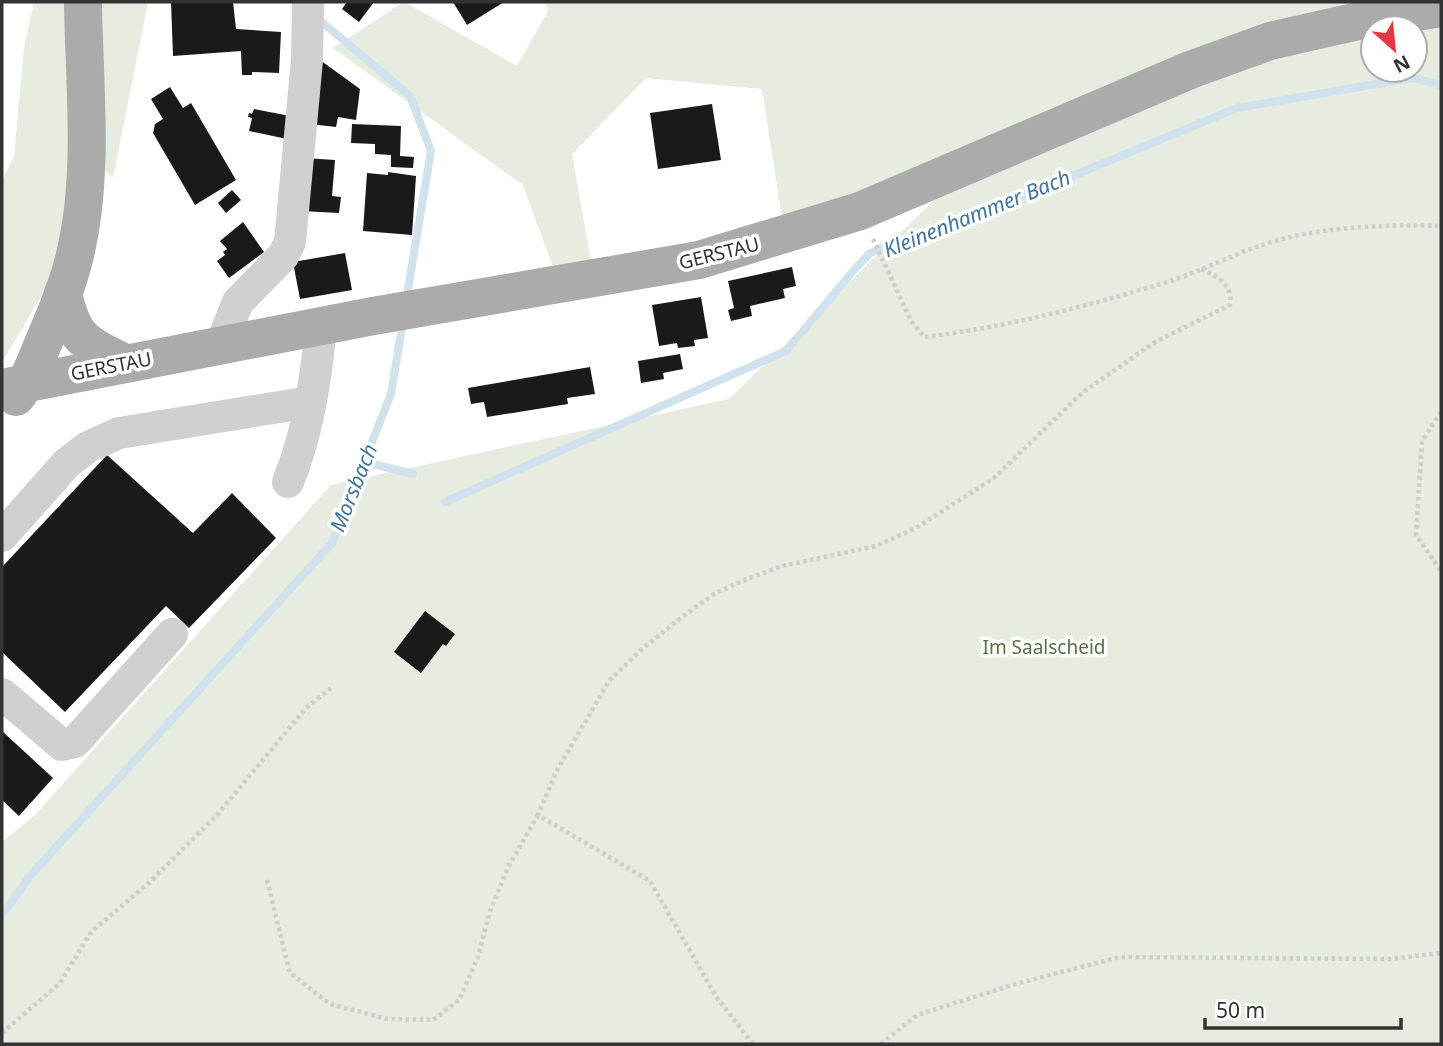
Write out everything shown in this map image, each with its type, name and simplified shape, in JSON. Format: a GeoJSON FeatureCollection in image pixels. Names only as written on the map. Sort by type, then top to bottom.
{"type":"FeatureCollection","features":[{"type":"Feature","properties":{"kind":"main road"},"geometry":{"type":"LineString","coordinates":[[2,415],[63,293],[74,258],[86,164],[83,2]]}},
{"type":"Feature","properties":{"kind":"main road","name":"GERSTAU"},"geometry":{"type":"LineString","coordinates":[[15,385],[373,316],[699,260],[860,211],[1189,70],[1270,41],[1354,22],[1441,8]]}},
{"type":"Feature","properties":{"kind":"main road"},"geometry":{"type":"LineString","coordinates":[[63,293],[70,323],[89,345],[125,363]]}},
{"type":"Feature","properties":{"kind":"street"},"geometry":{"type":"LineString","coordinates":[[221,344],[237,302],[283,256],[289,242],[308,2]]}},
{"type":"Feature","properties":{"kind":"street"},"geometry":{"type":"LineString","coordinates":[[288,482],[298,457],[310,402],[321,326]]}},
{"type":"Feature","properties":{"kind":"street"},"geometry":{"type":"LineString","coordinates":[[2,536],[67,463],[88,447],[112,436],[310,402]]}},
{"type":"Feature","properties":{"kind":"street"},"geometry":{"type":"LineString","coordinates":[[2,694],[52,739],[62,745],[75,742],[172,634]]}},
{"type":"Feature","properties":{"kind":"path"},"geometry":{"type":"LineString","coordinates":[[876,244],[911,321],[924,337],[1006,324],[1170,281],[1264,244],[1322,233],[1413,225],[1441,226]]}},
{"type":"Feature","properties":{"kind":"path"},"geometry":{"type":"LineString","coordinates":[[267,880],[290,974],[330,1004],[387,1019],[433,1020],[459,1000],[478,957],[489,914],[508,867],[538,815],[587,713],[609,681],[643,648],[714,594],[782,566],[892,540],[994,478],[1083,392],[1155,342],[1230,305],[1231,298],[1225,282],[1201,269]]}},
{"type":"Feature","properties":{"kind":"path"},"geometry":{"type":"LineString","coordinates":[[1441,412],[1422,441],[1416,534],[1441,571]]}},
{"type":"Feature","properties":{"kind":"path"},"geometry":{"type":"LineString","coordinates":[[2,1033],[60,983],[91,932],[150,882],[208,824],[306,708],[331,688]]}},
{"type":"Feature","properties":{"kind":"path"},"geometry":{"type":"LineString","coordinates":[[538,815],[650,881],[717,998],[753,1044]]}},
{"type":"Feature","properties":{"kind":"path"},"geometry":{"type":"LineString","coordinates":[[881,1044],[917,1015],[1019,983],[1120,957],[1391,959],[1441,953]]}},
{"type":"Feature","properties":{"kind":"green space"},"geometry":{"type":"Polygon","coordinates":[[[34,2],[66,2],[72,128],[61,263],[2,362],[2,181],[14,156],[24,48],[34,2]]]}},
{"type":"Feature","properties":{"kind":"green space"},"geometry":{"type":"Polygon","coordinates":[[[97,2],[148,2],[113,178],[99,165],[97,2]]]}},
{"type":"Feature","properties":{"kind":"green space","name":"Im Saalscheid"},"geometry":{"type":"Polygon","coordinates":[[[404,2],[517,66],[548,11],[545,2],[1441,2],[1441,1044],[2,1044],[2,842],[35,815],[331,485],[729,399],[934,200],[783,225],[762,89],[646,78],[572,154],[592,267],[556,275],[523,185],[333,48],[404,2]]]}},
{"type":"Feature","properties":{"kind":"building"},"geometry":{"type":"Polygon","coordinates":[[[171,2],[233,2],[236,29],[281,32],[279,73],[252,72],[252,75],[242,75],[241,51],[173,56],[171,2]]]}},
{"type":"Feature","properties":{"kind":"building"},"geometry":{"type":"Polygon","coordinates":[[[347,2],[374,2],[359,22],[342,9],[347,2]]]}},
{"type":"Feature","properties":{"kind":"building"},"geometry":{"type":"Polygon","coordinates":[[[453,2],[504,2],[467,25],[453,2]]]}},
{"type":"Feature","properties":{"kind":"building"},"geometry":{"type":"Polygon","coordinates":[[[320,60],[360,89],[356,120],[338,117],[336,127],[310,124],[320,60]]]}},
{"type":"Feature","properties":{"kind":"building"},"geometry":{"type":"Polygon","coordinates":[[[170,87],[183,108],[191,103],[236,180],[195,205],[153,133],[155,124],[163,119],[151,99],[170,87]]]}},
{"type":"Feature","properties":{"kind":"building"},"geometry":{"type":"Polygon","coordinates":[[[712,104],[721,160],[658,169],[650,113],[712,104]]]}},
{"type":"Feature","properties":{"kind":"building"},"geometry":{"type":"Polygon","coordinates":[[[254,109],[290,116],[287,139],[249,131],[252,118],[248,117],[254,109]]]}},
{"type":"Feature","properties":{"kind":"building"},"geometry":{"type":"Polygon","coordinates":[[[352,124],[401,126],[400,156],[414,157],[413,168],[391,167],[391,155],[375,154],[375,144],[351,143],[352,124]]]}},
{"type":"Feature","properties":{"kind":"building"},"geometry":{"type":"Polygon","coordinates":[[[305,158],[335,160],[332,196],[341,197],[339,213],[301,211],[305,158]]]}},
{"type":"Feature","properties":{"kind":"building"},"geometry":{"type":"Polygon","coordinates":[[[388,172],[416,176],[412,235],[363,231],[367,173],[388,175],[388,172]]]}},
{"type":"Feature","properties":{"kind":"building"},"geometry":{"type":"Polygon","coordinates":[[[232,190],[241,200],[226,213],[218,203],[232,190]]]}},
{"type":"Feature","properties":{"kind":"building"},"geometry":{"type":"Polygon","coordinates":[[[243,222],[264,252],[229,278],[217,261],[225,255],[223,252],[227,249],[220,241],[243,222]]]}},
{"type":"Feature","properties":{"kind":"building"},"geometry":{"type":"Polygon","coordinates":[[[345,253],[352,290],[300,299],[293,262],[345,253]]]}},
{"type":"Feature","properties":{"kind":"building"},"geometry":{"type":"Polygon","coordinates":[[[792,267],[796,286],[783,289],[785,298],[750,306],[752,316],[731,321],[728,310],[734,308],[728,281],[792,267]]]}},
{"type":"Feature","properties":{"kind":"building"},"geometry":{"type":"Polygon","coordinates":[[[701,297],[708,338],[694,340],[695,346],[678,348],[677,343],[659,346],[652,305],[701,297]]]}},
{"type":"Feature","properties":{"kind":"building"},"geometry":{"type":"Polygon","coordinates":[[[680,354],[683,369],[663,373],[664,379],[641,383],[638,361],[680,354]]]}},
{"type":"Feature","properties":{"kind":"building"},"geometry":{"type":"Polygon","coordinates":[[[590,367],[595,394],[567,398],[568,404],[487,417],[484,402],[471,404],[468,388],[590,367]]]}},
{"type":"Feature","properties":{"kind":"building"},"geometry":{"type":"Polygon","coordinates":[[[107,455],[193,533],[232,493],[276,538],[189,628],[166,606],[65,712],[2,652],[2,567],[107,455]]]}},
{"type":"Feature","properties":{"kind":"building"},"geometry":{"type":"Polygon","coordinates":[[[425,611],[455,634],[446,646],[443,644],[421,673],[394,652],[425,611]]]}},
{"type":"Feature","properties":{"kind":"building"},"geometry":{"type":"Polygon","coordinates":[[[2,731],[53,778],[19,816],[2,800],[2,731]]]}},
{"type":"Feature","properties":{"kind":"waterway","name":"Morsbach"},"geometry":{"type":"LineString","coordinates":[[316,17],[410,96],[431,151],[406,301]]}},
{"type":"Feature","properties":{"kind":"waterway","name":"Kleinenhammer Bach"},"geometry":{"type":"LineString","coordinates":[[445,502],[786,351],[869,254],[885,246],[1036,191],[1237,108],[1412,78],[1441,85]]}},
{"type":"Feature","properties":{"kind":"waterway","name":"Morsbach"},"geometry":{"type":"LineString","coordinates":[[2,915],[30,876],[332,543],[391,394],[403,321]]}},
{"type":"Feature","properties":{"kind":"waterway","name":"Kleinenhammer Bach"},"geometry":{"type":"LineString","coordinates":[[365,462],[413,474]]}}]}
